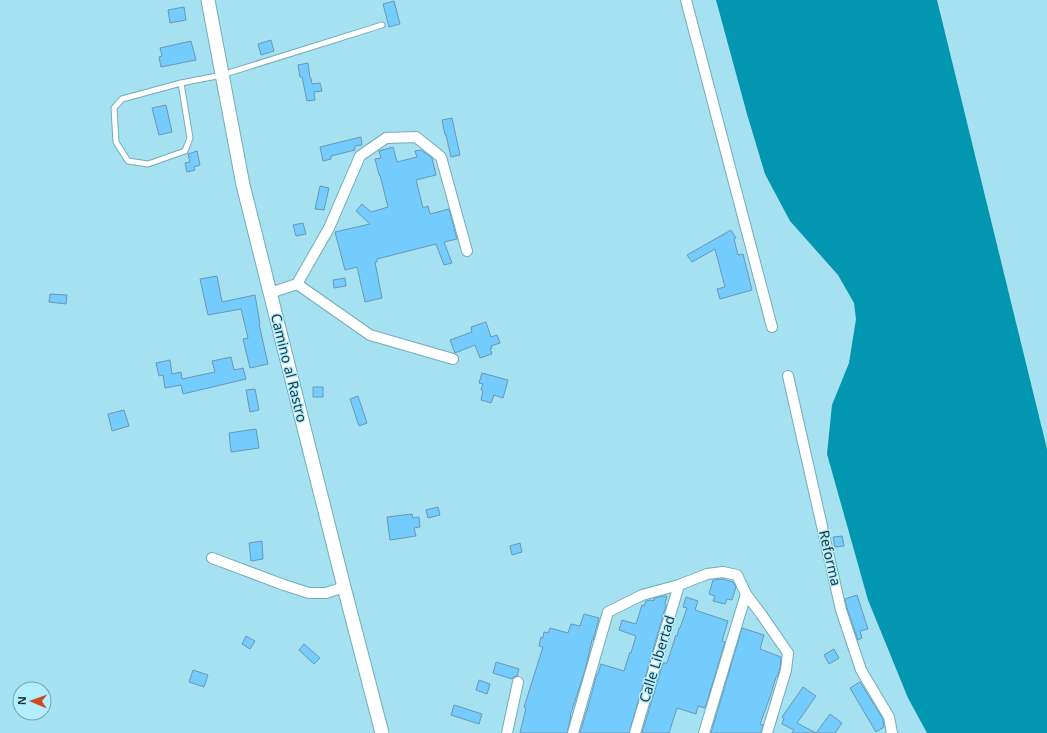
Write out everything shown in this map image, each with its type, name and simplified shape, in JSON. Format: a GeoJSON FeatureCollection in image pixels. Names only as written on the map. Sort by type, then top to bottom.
{"type":"FeatureCollection","features":[{"type":"Feature","properties":{"kind":"street","name":"Camino al Rastro"},"geometry":{"type":"LineString","coordinates":[[208,0],[243,185],[382,733]]}},
{"type":"Feature","properties":{"kind":"street"},"geometry":{"type":"LineString","coordinates":[[686,0],[772,326]]}},
{"type":"Feature","properties":{"kind":"street"},"geometry":{"type":"LineString","coordinates":[[270,293],[297,284],[329,228],[360,156],[386,138],[416,137],[441,157],[467,251]]}},
{"type":"Feature","properties":{"kind":"street"},"geometry":{"type":"LineString","coordinates":[[297,284],[370,334],[454,359]]}},
{"type":"Feature","properties":{"kind":"street","name":"Reforma"},"geometry":{"type":"LineString","coordinates":[[788,376],[841,610],[861,670],[889,717],[892,733]]}},
{"type":"Feature","properties":{"kind":"street"},"geometry":{"type":"LineString","coordinates":[[212,558],[309,593],[326,593],[344,587]]}},
{"type":"Feature","properties":{"kind":"street"},"geometry":{"type":"LineString","coordinates":[[573,733],[608,612],[642,595],[679,585],[707,574],[723,572],[737,575],[746,594],[762,614],[788,653],[786,670],[767,733]]}},
{"type":"Feature","properties":{"kind":"street","name":"Calle Libertad"},"geometry":{"type":"LineString","coordinates":[[635,733],[679,585]]}},
{"type":"Feature","properties":{"kind":"street"},"geometry":{"type":"LineString","coordinates":[[704,733],[746,594]]}},
{"type":"Feature","properties":{"kind":"street"},"geometry":{"type":"LineString","coordinates":[[507,733],[518,682]]}},
{"type":"Feature","properties":{"kind":"lane"},"geometry":{"type":"LineString","coordinates":[[181,83],[190,138],[185,151],[148,164],[128,161],[116,142],[114,108],[122,99],[181,83],[222,75],[382,25]]}},
{"type":"Feature","properties":{"kind":"water"},"geometry":{"type":"Polygon","coordinates":[[[716,0],[937,0],[1047,449],[1047,733],[927,733],[908,698],[868,600],[827,454],[832,405],[849,363],[856,319],[854,303],[838,275],[790,221],[765,174],[716,0]]]}},
{"type":"Feature","properties":{"kind":"building"},"geometry":{"type":"Polygon","coordinates":[[[394,1],[400,24],[389,27],[383,4],[394,1]]]}},
{"type":"Feature","properties":{"kind":"building"},"geometry":{"type":"Polygon","coordinates":[[[184,7],[186,20],[170,23],[168,10],[184,7]]]}},
{"type":"Feature","properties":{"kind":"building"},"geometry":{"type":"Polygon","coordinates":[[[271,40],[274,51],[261,55],[258,44],[271,40]]]}},
{"type":"Feature","properties":{"kind":"building"},"geometry":{"type":"Polygon","coordinates":[[[191,41],[196,60],[161,67],[159,57],[162,56],[160,48],[191,41]]]}},
{"type":"Feature","properties":{"kind":"building"},"geometry":{"type":"Polygon","coordinates":[[[308,63],[312,84],[320,83],[322,91],[314,92],[315,100],[307,101],[298,65],[308,63]]]}},
{"type":"Feature","properties":{"kind":"building"},"geometry":{"type":"Polygon","coordinates":[[[166,105],[172,132],[159,135],[152,108],[166,105]]]}},
{"type":"Feature","properties":{"kind":"building"},"geometry":{"type":"Polygon","coordinates":[[[452,118],[460,155],[451,157],[442,120],[452,118]]]}},
{"type":"Feature","properties":{"kind":"building"},"geometry":{"type":"Polygon","coordinates":[[[361,137],[362,145],[355,146],[355,150],[331,156],[331,159],[323,161],[320,147],[361,137]]]}},
{"type":"Feature","properties":{"kind":"building"},"geometry":{"type":"Polygon","coordinates":[[[393,147],[397,162],[417,157],[415,151],[421,150],[432,158],[436,175],[416,180],[423,208],[428,206],[430,214],[449,209],[457,239],[444,242],[452,263],[444,265],[436,244],[377,259],[377,262],[375,262],[382,298],[365,302],[357,267],[345,270],[335,232],[370,224],[356,211],[362,204],[371,212],[388,207],[375,159],[381,158],[379,151],[393,147]]]}},
{"type":"Feature","properties":{"kind":"building"},"geometry":{"type":"Polygon","coordinates":[[[197,151],[200,165],[194,167],[195,170],[187,172],[185,163],[190,162],[188,154],[197,151]]]}},
{"type":"Feature","properties":{"kind":"building"},"geometry":{"type":"Polygon","coordinates":[[[320,186],[329,188],[324,210],[315,209],[320,186]]]}},
{"type":"Feature","properties":{"kind":"building"},"geometry":{"type":"Polygon","coordinates":[[[303,223],[306,234],[296,236],[293,225],[303,223]]]}},
{"type":"Feature","properties":{"kind":"building"},"geometry":{"type":"Polygon","coordinates":[[[731,230],[736,238],[734,239],[738,255],[743,254],[752,290],[720,299],[717,289],[725,287],[715,249],[692,262],[687,255],[731,230]]]}},
{"type":"Feature","properties":{"kind":"building"},"geometry":{"type":"Polygon","coordinates":[[[217,276],[222,302],[255,295],[259,324],[268,364],[250,368],[243,339],[248,338],[241,309],[208,315],[200,279],[217,276]]]}},
{"type":"Feature","properties":{"kind":"building"},"geometry":{"type":"Polygon","coordinates":[[[345,278],[346,286],[334,288],[333,280],[345,278]]]}},
{"type":"Feature","properties":{"kind":"building"},"geometry":{"type":"Polygon","coordinates":[[[50,294],[67,295],[66,304],[49,302],[50,294]]]}},
{"type":"Feature","properties":{"kind":"building"},"geometry":{"type":"Polygon","coordinates":[[[486,322],[491,337],[497,335],[500,343],[491,346],[492,348],[490,349],[492,354],[480,358],[475,345],[455,353],[450,340],[472,332],[471,327],[486,322]]]}},
{"type":"Feature","properties":{"kind":"building"},"geometry":{"type":"Polygon","coordinates":[[[231,357],[234,370],[243,368],[246,379],[183,394],[181,385],[165,388],[163,375],[159,376],[156,363],[170,360],[172,374],[181,372],[182,379],[215,372],[212,361],[231,357]]]}},
{"type":"Feature","properties":{"kind":"building"},"geometry":{"type":"Polygon","coordinates":[[[482,373],[508,380],[503,398],[494,395],[491,403],[481,400],[483,391],[481,390],[483,384],[479,383],[482,373]]]}},
{"type":"Feature","properties":{"kind":"building"},"geometry":{"type":"Polygon","coordinates":[[[313,387],[323,387],[323,397],[313,397],[313,387]]]}},
{"type":"Feature","properties":{"kind":"building"},"geometry":{"type":"Polygon","coordinates":[[[255,389],[259,410],[250,412],[246,390],[255,389]]]}},
{"type":"Feature","properties":{"kind":"building"},"geometry":{"type":"Polygon","coordinates":[[[358,396],[367,423],[359,426],[350,399],[358,396]]]}},
{"type":"Feature","properties":{"kind":"building"},"geometry":{"type":"Polygon","coordinates":[[[124,410],[129,426],[112,431],[108,414],[124,410]]]}},
{"type":"Feature","properties":{"kind":"building"},"geometry":{"type":"Polygon","coordinates":[[[256,429],[259,448],[231,452],[229,433],[256,429]]]}},
{"type":"Feature","properties":{"kind":"building"},"geometry":{"type":"Polygon","coordinates":[[[438,507],[440,515],[428,518],[426,510],[438,507]]]}},
{"type":"Feature","properties":{"kind":"building"},"geometry":{"type":"Polygon","coordinates":[[[412,514],[413,518],[419,517],[420,527],[414,528],[416,536],[390,540],[387,517],[412,514]]]}},
{"type":"Feature","properties":{"kind":"building"},"geometry":{"type":"Polygon","coordinates":[[[842,536],[844,546],[835,547],[833,537],[842,536]]]}},
{"type":"Feature","properties":{"kind":"building"},"geometry":{"type":"Polygon","coordinates":[[[262,541],[263,559],[251,561],[249,543],[262,541]]]}},
{"type":"Feature","properties":{"kind":"building"},"geometry":{"type":"Polygon","coordinates":[[[520,543],[522,552],[512,555],[510,546],[520,543]]]}},
{"type":"Feature","properties":{"kind":"building"},"geometry":{"type":"Polygon","coordinates":[[[723,579],[733,582],[736,587],[732,600],[727,599],[725,604],[713,601],[715,596],[709,594],[713,580],[723,579]]]}},
{"type":"Feature","properties":{"kind":"building"},"geometry":{"type":"Polygon","coordinates":[[[857,595],[868,629],[860,631],[862,638],[858,640],[845,599],[857,595]]]}},
{"type":"Feature","properties":{"kind":"building"},"geometry":{"type":"Polygon","coordinates":[[[667,596],[666,605],[629,733],[580,733],[601,664],[624,671],[630,652],[631,653],[636,636],[619,630],[622,620],[636,624],[642,605],[644,606],[646,601],[654,601],[654,598],[667,596]]]}},
{"type":"Feature","properties":{"kind":"building"},"geometry":{"type":"Polygon","coordinates":[[[686,597],[698,601],[695,610],[728,621],[722,641],[725,642],[705,708],[698,706],[696,714],[677,708],[669,733],[642,733],[663,663],[667,663],[687,608],[683,607],[686,597]]]}},
{"type":"Feature","properties":{"kind":"building"},"geometry":{"type":"Polygon","coordinates":[[[584,614],[599,618],[585,670],[570,716],[567,733],[520,733],[526,708],[524,707],[543,647],[539,646],[541,637],[543,638],[544,632],[548,633],[550,628],[568,633],[571,624],[580,626],[584,614]]]}},
{"type":"Feature","properties":{"kind":"building"},"geometry":{"type":"Polygon","coordinates":[[[742,628],[764,635],[760,649],[781,657],[780,669],[760,724],[763,725],[761,733],[711,733],[742,628]]]}},
{"type":"Feature","properties":{"kind":"building"},"geometry":{"type":"Polygon","coordinates":[[[246,636],[255,641],[250,649],[242,644],[246,636]]]}},
{"type":"Feature","properties":{"kind":"building"},"geometry":{"type":"Polygon","coordinates":[[[304,644],[320,658],[314,664],[299,650],[304,644]]]}},
{"type":"Feature","properties":{"kind":"building"},"geometry":{"type":"Polygon","coordinates":[[[834,649],[839,658],[829,664],[824,655],[834,649]]]}},
{"type":"Feature","properties":{"kind":"building"},"geometry":{"type":"Polygon","coordinates":[[[496,662],[519,669],[517,676],[513,677],[512,679],[493,673],[496,662]]]}},
{"type":"Feature","properties":{"kind":"building"},"geometry":{"type":"Polygon","coordinates":[[[193,670],[208,675],[204,687],[189,682],[193,670]]]}},
{"type":"Feature","properties":{"kind":"building"},"geometry":{"type":"Polygon","coordinates":[[[479,680],[490,684],[487,694],[476,690],[479,680]]]}},
{"type":"Feature","properties":{"kind":"building"},"geometry":{"type":"Polygon","coordinates":[[[860,682],[883,719],[884,727],[876,732],[850,688],[860,682]]]}},
{"type":"Feature","properties":{"kind":"building"},"geometry":{"type":"Polygon","coordinates":[[[803,687],[816,696],[797,723],[816,733],[792,733],[794,730],[782,724],[784,718],[782,717],[803,687]]]}},
{"type":"Feature","properties":{"kind":"building"},"geometry":{"type":"Polygon","coordinates":[[[454,705],[482,714],[479,724],[451,715],[454,705]]]}},
{"type":"Feature","properties":{"kind":"building"},"geometry":{"type":"Polygon","coordinates":[[[830,714],[842,723],[835,733],[816,733],[830,714]]]}}]}
